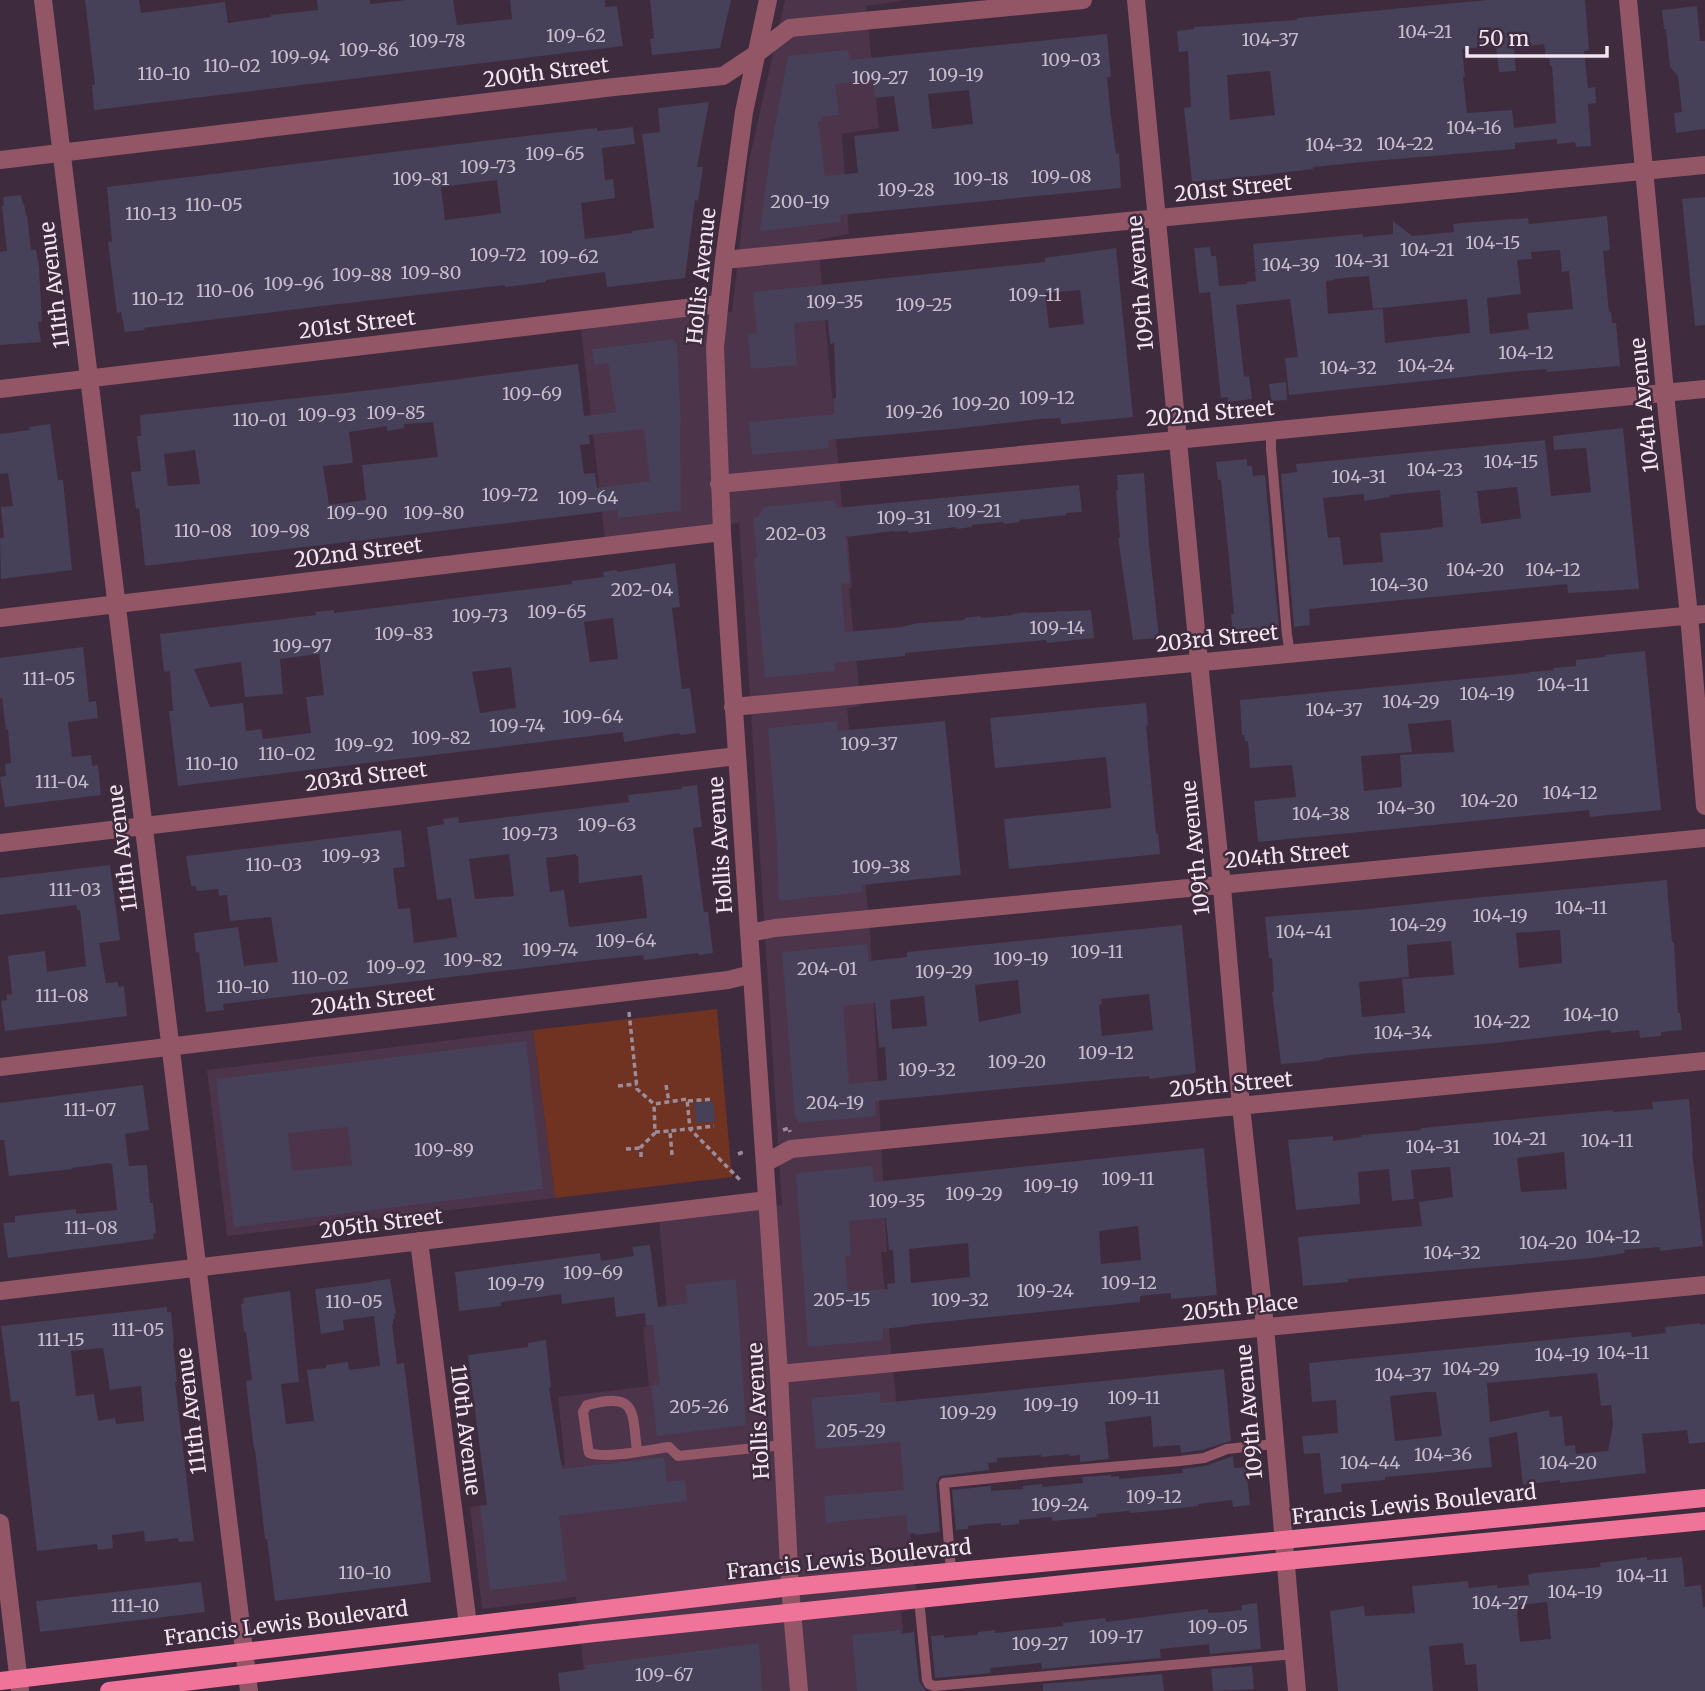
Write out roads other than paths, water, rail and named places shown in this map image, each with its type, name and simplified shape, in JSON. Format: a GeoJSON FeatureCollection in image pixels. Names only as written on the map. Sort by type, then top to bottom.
{"type":"FeatureCollection","features":[{"type":"Feature","properties":{"kind":"main road","name":"Francis Lewis Boulevard"},"geometry":{"type":"LineString","coordinates":[[0,1681],[20,1685],[243,1651],[790,1587],[1705,1498]]}},
{"type":"Feature","properties":{"kind":"main road","name":"Francis Lewis Boulevard"},"geometry":{"type":"LineString","coordinates":[[109,1691],[248,1683],[594,1633],[1285,1561],[1705,1521]]}},
{"type":"Feature","properties":{"kind":"street","name":"111th Avenue"},"geometry":{"type":"LineString","coordinates":[[43,0],[248,1683]]}},
{"type":"Feature","properties":{"kind":"street","name":"Hollis Avenue"},"geometry":{"type":"LineString","coordinates":[[768,0],[744,112],[715,347],[719,484],[779,1374],[790,1587],[799,1691]]}},
{"type":"Feature","properties":{"kind":"street","name":"200th Street"},"geometry":{"type":"LineString","coordinates":[[0,160],[600,88],[723,76],[790,28],[1083,0]]}},
{"type":"Feature","properties":{"kind":"street","name":"109th Avenue"},"geometry":{"type":"LineString","coordinates":[[1136,0],[1241,1106],[1265,1327],[1297,1691]]}},
{"type":"Feature","properties":{"kind":"street","name":"104th Avenue"},"geometry":{"type":"LineString","coordinates":[[1628,0],[1665,393],[1697,614],[1705,806]]}},
{"type":"Feature","properties":{"kind":"street","name":"201st Street"},"geometry":{"type":"LineString","coordinates":[[724,260],[1705,165]]}},
{"type":"Feature","properties":{"kind":"street","name":"201st Street"},"geometry":{"type":"LineString","coordinates":[[0,389],[719,304]]}},
{"type":"Feature","properties":{"kind":"street","name":"202nd Street"},"geometry":{"type":"LineString","coordinates":[[719,484],[1705,389]]}},
{"type":"Feature","properties":{"kind":"street","name":"202nd Street"},"geometry":{"type":"LineString","coordinates":[[0,618],[722,532]]}},
{"type":"Feature","properties":{"kind":"street","name":"203rd Street"},"geometry":{"type":"LineString","coordinates":[[733,707],[1697,614]]}},
{"type":"Feature","properties":{"kind":"street","name":"203rd Street"},"geometry":{"type":"LineString","coordinates":[[0,843],[737,756]]}},
{"type":"Feature","properties":{"kind":"street","name":"204th Street"},"geometry":{"type":"LineString","coordinates":[[749,933],[1705,838]]}},
{"type":"Feature","properties":{"kind":"street","name":"204th Street"},"geometry":{"type":"LineString","coordinates":[[0,1067],[728,981],[752,974]]}},
{"type":"Feature","properties":{"kind":"street","name":"205th Street"},"geometry":{"type":"LineString","coordinates":[[765,1163],[791,1149],[1705,1061]]}},
{"type":"Feature","properties":{"kind":"street","name":"205th Street"},"geometry":{"type":"LineString","coordinates":[[0,1291],[767,1200]]}},
{"type":"Feature","properties":{"kind":"street","name":"110th Avenue"},"geometry":{"type":"LineString","coordinates":[[419,1241],[468,1625]]}},
{"type":"Feature","properties":{"kind":"street","name":"205th Place"},"geometry":{"type":"LineString","coordinates":[[779,1374],[1705,1284]]}},
{"type":"Feature","properties":{"kind":"street"},"geometry":{"type":"LineString","coordinates":[[0,1523],[3,1570],[20,1685]]}},
{"type":"Feature","properties":{"kind":"lane"},"geometry":{"type":"LineString","coordinates":[[1271,430],[1290,654]]}},
{"type":"Feature","properties":{"kind":"lane"},"geometry":{"type":"LineString","coordinates":[[637,1451],[633,1414],[629,1406],[622,1401],[587,1405],[583,1412],[589,1453],[605,1455],[637,1451],[669,1447],[678,1456],[783,1445]]}},
{"type":"Feature","properties":{"kind":"lane"},"geometry":{"type":"LineString","coordinates":[[951,1571],[944,1483],[1180,1461],[1204,1458],[1227,1449],[1275,1444]]}},
{"type":"Feature","properties":{"kind":"lane"},"geometry":{"type":"LineString","coordinates":[[919,1599],[927,1681],[934,1686],[1294,1654]]}}]}
